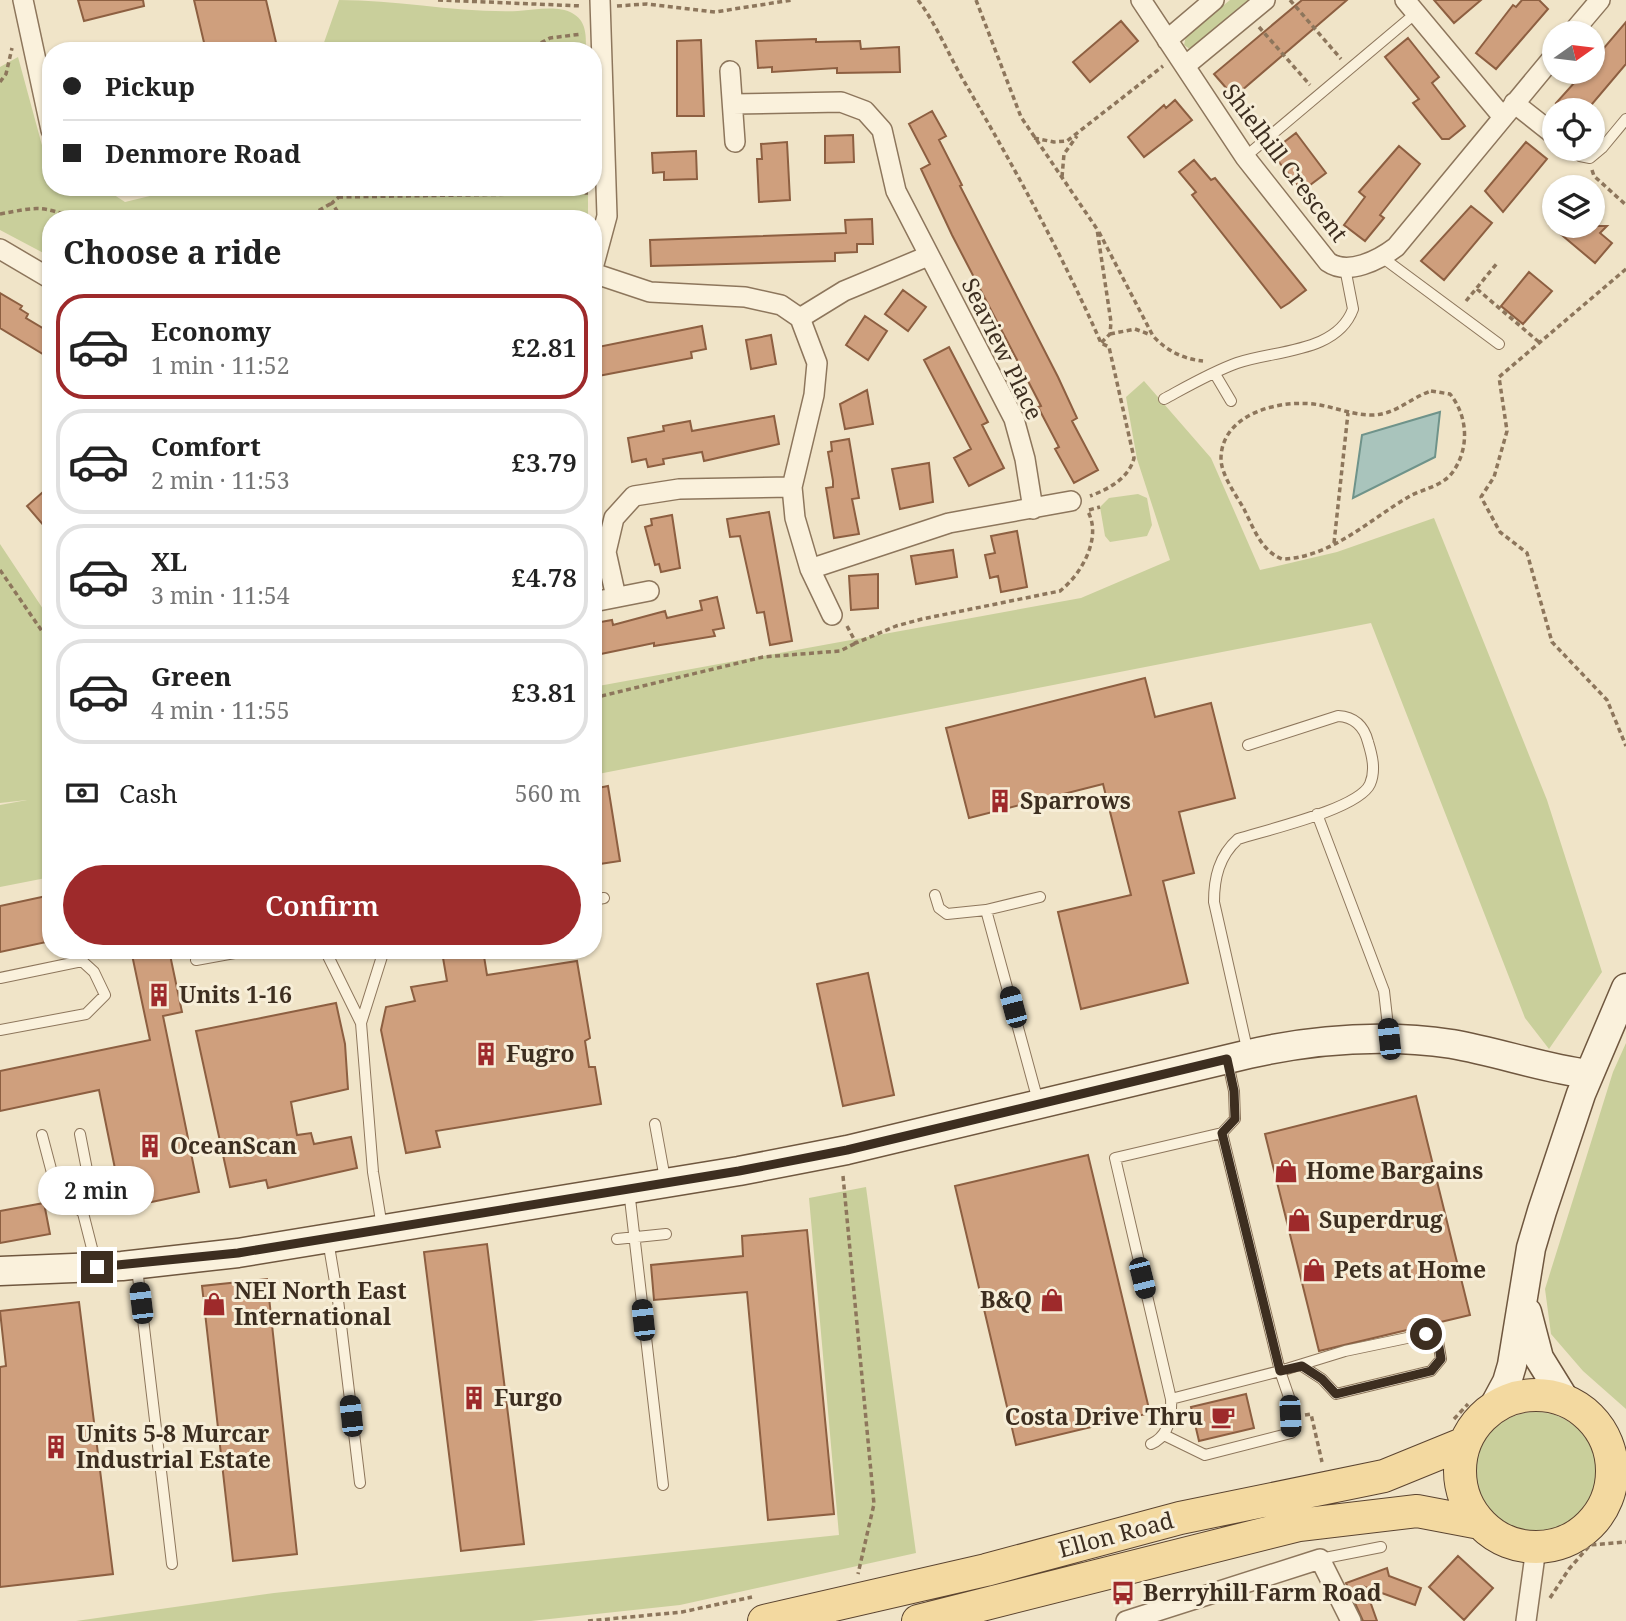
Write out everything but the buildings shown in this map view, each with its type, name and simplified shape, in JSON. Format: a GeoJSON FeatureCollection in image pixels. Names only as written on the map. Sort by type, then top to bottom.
{"type":"FeatureCollection","features":[{"type":"Feature","properties":{"kind":"main road"},"geometry":{"type":"LineString","coordinates":[[1528,1395],[1565,1400],[1591,1419],[1617,1452],[1611,1484],[1611,1519],[1569,1540],[1536,1548],[1506,1541],[1480,1523],[1468,1505],[1461,1485],[1460,1464],[1465,1443],[1476,1423],[1493,1408],[1528,1395]]}},
{"type":"Feature","properties":{"kind":"main road","name":"Ellon Road"},"geometry":{"type":"LineString","coordinates":[[761,1608],[986,1570],[1180,1518],[1384,1476],[1465,1443]]}},
{"type":"Feature","properties":{"kind":"main road","name":"Ellon Road"},"geometry":{"type":"LineString","coordinates":[[918,1621],[1299,1525],[1417,1511],[1480,1523]]}},
{"type":"Feature","properties":{"kind":"street"},"geometry":{"type":"LineString","coordinates":[[23,0],[29,34],[42,75]]}},
{"type":"Feature","properties":{"kind":"street"},"geometry":{"type":"LineString","coordinates":[[600,0],[607,192],[607,216],[602,236]]}},
{"type":"Feature","properties":{"kind":"street","name":"Shielhill Crescent"},"geometry":{"type":"LineString","coordinates":[[1141,0],[1167,40],[1176,64],[1328,262],[1345,268],[1383,258]]}},
{"type":"Feature","properties":{"kind":"street"},"geometry":{"type":"LineString","coordinates":[[1167,40],[1214,0]]}},
{"type":"Feature","properties":{"kind":"street"},"geometry":{"type":"LineString","coordinates":[[1176,64],[1265,0]]}},
{"type":"Feature","properties":{"kind":"street"},"geometry":{"type":"LineString","coordinates":[[1583,21],[1600,0]]}},
{"type":"Feature","properties":{"kind":"street"},"geometry":{"type":"LineString","coordinates":[[1410,4],[1508,110],[1542,128]]}},
{"type":"Feature","properties":{"kind":"street"},"geometry":{"type":"LineString","coordinates":[[1383,258],[1396,247],[1542,69]]}},
{"type":"Feature","properties":{"kind":"street"},"geometry":{"type":"LineString","coordinates":[[730,71],[735,142]]}},
{"type":"Feature","properties":{"kind":"street","name":"Seaview Place"},"geometry":{"type":"LineString","coordinates":[[733,104],[841,102],[865,111],[881,130],[896,191],[1014,419],[1025,459],[1033,509]]}},
{"type":"Feature","properties":{"kind":"street"},"geometry":{"type":"LineString","coordinates":[[0,249],[42,274]]}},
{"type":"Feature","properties":{"kind":"street"},"geometry":{"type":"LineString","coordinates":[[800,318],[844,292],[928,256]]}},
{"type":"Feature","properties":{"kind":"street"},"geometry":{"type":"LineString","coordinates":[[602,274],[650,292],[745,297],[781,305],[800,318],[817,363],[814,395],[792,487],[794,518],[810,569],[832,615]]}},
{"type":"Feature","properties":{"kind":"street"},"geometry":{"type":"LineString","coordinates":[[616,597],[606,552],[614,518],[634,496],[679,489],[792,487]]}},
{"type":"Feature","properties":{"kind":"street"},"geometry":{"type":"LineString","coordinates":[[810,569],[949,523],[1033,509],[1080,506]]}},
{"type":"Feature","properties":{"kind":"street"},"geometry":{"type":"LineString","coordinates":[[602,600],[649,591]]}},
{"type":"Feature","properties":{"kind":"street"},"geometry":{"type":"LineString","coordinates":[[1493,1408],[1507,1382],[1524,1303],[1531,1248],[1588,1074],[1626,988]]}},
{"type":"Feature","properties":{"kind":"street"},"geometry":{"type":"LineString","coordinates":[[0,1271],[137,1264],[382,1231],[629,1190],[847,1150],[1238,1056],[1302,1044],[1389,1039],[1451,1044],[1588,1074]]}},
{"type":"Feature","properties":{"kind":"street"},"geometry":{"type":"LineString","coordinates":[[1524,1303],[1539,1358],[1565,1400]]}},
{"type":"Feature","properties":{"kind":"street"},"geometry":{"type":"LineString","coordinates":[[1526,1621],[1536,1548]]}},
{"type":"Feature","properties":{"kind":"street"},"geometry":{"type":"LineString","coordinates":[[1126,1621],[1320,1559],[1351,1621]]}},
{"type":"Feature","properties":{"kind":"lane"},"geometry":{"type":"LineString","coordinates":[[1245,157],[1349,68],[1410,4]]}},
{"type":"Feature","properties":{"kind":"lane"},"geometry":{"type":"LineString","coordinates":[[1605,144],[1626,119]]}},
{"type":"Feature","properties":{"kind":"lane"},"geometry":{"type":"LineString","coordinates":[[1383,258],[1499,344]]}},
{"type":"Feature","properties":{"kind":"lane"},"geometry":{"type":"LineString","coordinates":[[1164,399],[1233,365],[1314,344],[1338,333],[1353,309],[1345,268]]}},
{"type":"Feature","properties":{"kind":"lane"},"geometry":{"type":"LineString","coordinates":[[1215,374],[1231,401]]}},
{"type":"Feature","properties":{"kind":"lane"},"geometry":{"type":"LineString","coordinates":[[1151,1444],[1164,1435],[1172,1414],[1171,1399],[1115,1158],[1222,1133],[1235,1119],[1234,1091],[1238,1056],[1214,902],[1214,883],[1225,855],[1238,839],[1352,802],[1370,784],[1372,756],[1366,734],[1357,722],[1338,716],[1248,745]]}},
{"type":"Feature","properties":{"kind":"lane"},"geometry":{"type":"LineString","coordinates":[[1317,814],[1384,991],[1389,1039]]}},
{"type":"Feature","properties":{"kind":"lane"},"geometry":{"type":"LineString","coordinates":[[935,895],[939,908],[947,914],[986,911],[1040,897]]}},
{"type":"Feature","properties":{"kind":"lane"},"geometry":{"type":"LineString","coordinates":[[986,911],[1039,1105]]}},
{"type":"Feature","properties":{"kind":"lane"},"geometry":{"type":"LineString","coordinates":[[196,960],[202,959]]}},
{"type":"Feature","properties":{"kind":"lane"},"geometry":{"type":"LineString","coordinates":[[329,959],[361,1023],[373,1172],[382,1231]]}},
{"type":"Feature","properties":{"kind":"lane"},"geometry":{"type":"LineString","coordinates":[[361,1023],[381,959]]}},
{"type":"Feature","properties":{"kind":"lane"},"geometry":{"type":"LineString","coordinates":[[0,978],[82,961],[94,972],[105,995],[86,1014],[0,1030]]}},
{"type":"Feature","properties":{"kind":"lane"},"geometry":{"type":"LineString","coordinates":[[655,1124],[666,1183]]}},
{"type":"Feature","properties":{"kind":"lane"},"geometry":{"type":"LineString","coordinates":[[1164,1435],[1205,1455],[1291,1433],[1290,1400],[1280,1371],[1222,1133]]}},
{"type":"Feature","properties":{"kind":"lane"},"geometry":{"type":"LineString","coordinates":[[80,1134],[87,1170],[79,1180],[83,1213],[97,1267]]}},
{"type":"Feature","properties":{"kind":"lane"},"geometry":{"type":"LineString","coordinates":[[42,1135],[56,1188],[83,1213]]}},
{"type":"Feature","properties":{"kind":"lane"},"geometry":{"type":"LineString","coordinates":[[629,1190],[663,1485]]}},
{"type":"Feature","properties":{"kind":"lane"},"geometry":{"type":"LineString","coordinates":[[617,1239],[666,1234]]}},
{"type":"Feature","properties":{"kind":"lane"},"geometry":{"type":"LineString","coordinates":[[328,1239],[360,1483]]}},
{"type":"Feature","properties":{"kind":"lane"},"geometry":{"type":"LineString","coordinates":[[137,1264],[172,1564]]}},
{"type":"Feature","properties":{"kind":"lane"},"geometry":{"type":"LineString","coordinates":[[1171,1399],[1302,1366],[1345,1351],[1426,1334],[1438,1341],[1441,1359],[1431,1371],[1336,1394],[1322,1379],[1302,1366]]}},
{"type":"Feature","properties":{"kind":"lane"},"geometry":{"type":"LineString","coordinates":[[1320,1559],[1381,1547]]}},
{"type":"Feature","properties":{"kind":"path"},"geometry":{"type":"LineString","coordinates":[[918,0],[930,16],[943,46],[998,140],[1101,343],[1109,347],[1135,458],[1131,470],[1124,478],[1080,506]]}},
{"type":"Feature","properties":{"kind":"path"},"geometry":{"type":"LineString","coordinates":[[975,0],[984,15],[1011,96],[1034,138],[1097,229],[1153,336],[1163,346],[1180,355],[1212,362],[1216,365],[1215,374]]}},
{"type":"Feature","properties":{"kind":"path"},"geometry":{"type":"LineString","coordinates":[[1290,0],[1349,68]]}},
{"type":"Feature","properties":{"kind":"path"},"geometry":{"type":"LineString","coordinates":[[1256,23],[1318,94]]}},
{"type":"Feature","properties":{"kind":"path"},"geometry":{"type":"LineString","coordinates":[[543,42],[550,38],[602,32]]}},
{"type":"Feature","properties":{"kind":"path"},"geometry":{"type":"LineString","coordinates":[[0,82],[6,74],[14,38],[29,34]]}},
{"type":"Feature","properties":{"kind":"path"},"geometry":{"type":"LineString","coordinates":[[1034,138],[1062,143],[1176,64]]}},
{"type":"Feature","properties":{"kind":"path"},"geometry":{"type":"LineString","coordinates":[[1062,179],[1064,154],[1084,130]]}},
{"type":"Feature","properties":{"kind":"path"},"geometry":{"type":"LineString","coordinates":[[1591,161],[1594,176],[1626,205]]}},
{"type":"Feature","properties":{"kind":"path"},"geometry":{"type":"LineString","coordinates":[[602,192],[607,192]]}},
{"type":"Feature","properties":{"kind":"path"},"geometry":{"type":"LineString","coordinates":[[320,210],[338,197],[392,196]]}},
{"type":"Feature","properties":{"kind":"path"},"geometry":{"type":"LineString","coordinates":[[332,203],[336,210]]}},
{"type":"Feature","properties":{"kind":"path"},"geometry":{"type":"LineString","coordinates":[[0,214],[22,208],[49,207],[56,210]]}},
{"type":"Feature","properties":{"kind":"path"},"geometry":{"type":"LineString","coordinates":[[1097,229],[1111,322],[1110,334]]}},
{"type":"Feature","properties":{"kind":"path"},"geometry":{"type":"LineString","coordinates":[[1456,311],[1498,262]]}},
{"type":"Feature","properties":{"kind":"path"},"geometry":{"type":"LineString","coordinates":[[1626,269],[1499,377],[1507,431],[1504,451],[1494,477],[1481,497],[1500,532],[1527,553],[1552,642],[1607,699],[1626,746]]}},
{"type":"Feature","properties":{"kind":"path"},"geometry":{"type":"LineString","coordinates":[[1477,289],[1540,343]]}},
{"type":"Feature","properties":{"kind":"path"},"geometry":{"type":"LineString","coordinates":[[1101,343],[1110,334],[1135,329],[1153,336]]}},
{"type":"Feature","properties":{"kind":"path"},"geometry":{"type":"LineString","coordinates":[[1442,391],[1458,404],[1465,426],[1461,454],[1453,472],[1445,480],[1407,498],[1362,529],[1334,543],[1303,556],[1282,559],[1274,556],[1258,536],[1221,461],[1223,442],[1230,429],[1240,421],[1269,408],[1289,403],[1320,405],[1348,413],[1374,415],[1392,411],[1421,394],[1442,391]]}},
{"type":"Feature","properties":{"kind":"path"},"geometry":{"type":"LineString","coordinates":[[1334,543],[1348,413]]}},
{"type":"Feature","properties":{"kind":"path"},"geometry":{"type":"LineString","coordinates":[[1080,506],[1100,507]]}},
{"type":"Feature","properties":{"kind":"path"},"geometry":{"type":"LineString","coordinates":[[602,696],[763,657],[840,651],[896,625],[1060,591],[1072,582],[1089,554],[1092,540],[1080,506]]}},
{"type":"Feature","properties":{"kind":"path"},"geometry":{"type":"LineString","coordinates":[[0,570],[42,633]]}},
{"type":"Feature","properties":{"kind":"path"},"geometry":{"type":"LineString","coordinates":[[832,615],[844,622],[856,643]]}},
{"type":"Feature","properties":{"kind":"path"},"geometry":{"type":"LineString","coordinates":[[842,1167],[874,1504],[857,1580],[869,1577]]}},
{"type":"Feature","properties":{"kind":"path"},"geometry":{"type":"LineString","coordinates":[[1290,1400],[1296,1398],[1301,1415],[1311,1414],[1322,1464]]}},
{"type":"Feature","properties":{"kind":"path"},"geometry":{"type":"LineString","coordinates":[[1530,1599],[1545,1606],[1569,1569],[1590,1545],[1626,1542]]}},
{"type":"Feature","properties":{"kind":"path"},"geometry":{"type":"LineString","coordinates":[[588,1621],[761,1608]]}},
{"type":"Feature","properties":{"kind":"green space"},"geometry":{"type":"Polygon","coordinates":[[[339,0],[496,11],[560,9],[581,20],[586,40],[586,42],[324,42],[339,0]]]}},
{"type":"Feature","properties":{"kind":"green space"},"geometry":{"type":"Polygon","coordinates":[[[1230,0],[1253,0],[1191,50],[1184,45],[1186,36],[1230,0]]]}},
{"type":"Feature","properties":{"kind":"green space"},"geometry":{"type":"Polygon","coordinates":[[[18,57],[42,145],[42,196],[116,196],[125,202],[150,196],[588,196],[588,210],[42,210],[42,252],[0,230],[0,67],[18,57]]]}},
{"type":"Feature","properties":{"kind":"green space"},"geometry":{"type":"Polygon","coordinates":[[[1144,381],[1211,458],[1260,570],[1337,552],[1434,518],[1547,800],[1602,972],[1549,1049],[1525,1018],[1371,623],[602,773],[602,685],[1081,598],[1170,560],[1137,459],[1126,397],[1144,381]]]}},
{"type":"Feature","properties":{"kind":"green space"},"geometry":{"type":"Polygon","coordinates":[[[1138,494],[1147,498],[1152,525],[1147,536],[1110,542],[1105,536],[1100,507],[1109,498],[1138,494]]]}},
{"type":"Feature","properties":{"kind":"green space"},"geometry":{"type":"Polygon","coordinates":[[[0,544],[42,607],[42,879],[0,887],[0,805],[27,800],[0,803],[0,544]]]}},
{"type":"Feature","properties":{"kind":"green space"},"geometry":{"type":"Polygon","coordinates":[[[1626,1043],[1626,1409],[1583,1371],[1551,1334],[1545,1289],[1613,1072],[1626,1043]]]}},
{"type":"Feature","properties":{"kind":"green space"},"geometry":{"type":"Polygon","coordinates":[[[866,1187],[916,1553],[680,1605],[531,1621],[76,1621],[274,1593],[839,1535],[809,1198],[866,1187]]]}},
{"type":"Feature","properties":{"kind":"green space"},"geometry":{"type":"Polygon","coordinates":[[[1536,1412],[1559,1417],[1578,1430],[1591,1449],[1596,1472],[1591,1495],[1578,1514],[1559,1527],[1536,1532],[1513,1527],[1494,1514],[1481,1495],[1476,1472],[1481,1449],[1494,1430],[1513,1417],[1536,1412]]]}},
{"type":"Feature","properties":{"kind":"water"},"geometry":{"type":"Polygon","coordinates":[[[1440,412],[1435,457],[1353,498],[1362,435],[1440,412]]]}},
{"type":"Feature","properties":{"kind":"place","name":"Sparrows"},"geometry":{"type":"Point","coordinates":[1000,801]}},
{"type":"Feature","properties":{"kind":"place","name":"Units 1-16"},"geometry":{"type":"Point","coordinates":[159,995]}},
{"type":"Feature","properties":{"kind":"place","name":"Fugro"},"geometry":{"type":"Point","coordinates":[486,1054]}},
{"type":"Feature","properties":{"kind":"place","name":"OceanScan"},"geometry":{"type":"Point","coordinates":[150,1146]}},
{"type":"Feature","properties":{"kind":"place","name":"Home Bargains"},"geometry":{"type":"Point","coordinates":[1286,1171]}},
{"type":"Feature","properties":{"kind":"place","name":"Superdrug"},"geometry":{"type":"Point","coordinates":[1299,1220]}},
{"type":"Feature","properties":{"kind":"place","name":"Pets at Home"},"geometry":{"type":"Point","coordinates":[1314,1270]}},
{"type":"Feature","properties":{"kind":"place","name":"B&Q"},"geometry":{"type":"Point","coordinates":[1052,1300]}},
{"type":"Feature","properties":{"kind":"place","name":"NEI North East International"},"geometry":{"type":"Point","coordinates":[214,1304]}},
{"type":"Feature","properties":{"kind":"place","name":"Furgo"},"geometry":{"type":"Point","coordinates":[474,1398]}},
{"type":"Feature","properties":{"kind":"place","name":"Costa Drive Thru"},"geometry":{"type":"Point","coordinates":[1223,1417]}},
{"type":"Feature","properties":{"kind":"place","name":"Units 5-8 Murcar Industrial Estate"},"geometry":{"type":"Point","coordinates":[56,1447]}},
{"type":"Feature","properties":{"kind":"place","name":"Berryhill Farm Road"},"geometry":{"type":"Point","coordinates":[1123,1593]}},
{"type":"Feature","properties":{"kind":"route"},"geometry":{"type":"LineString","coordinates":[[97,1267],[238,1253],[739,1171],[847,1150],[1227,1059],[1234,1091],[1235,1119],[1222,1133],[1280,1371],[1302,1366],[1322,1379],[1336,1394],[1431,1371],[1441,1359],[1438,1341],[1426,1334]]}}]}
